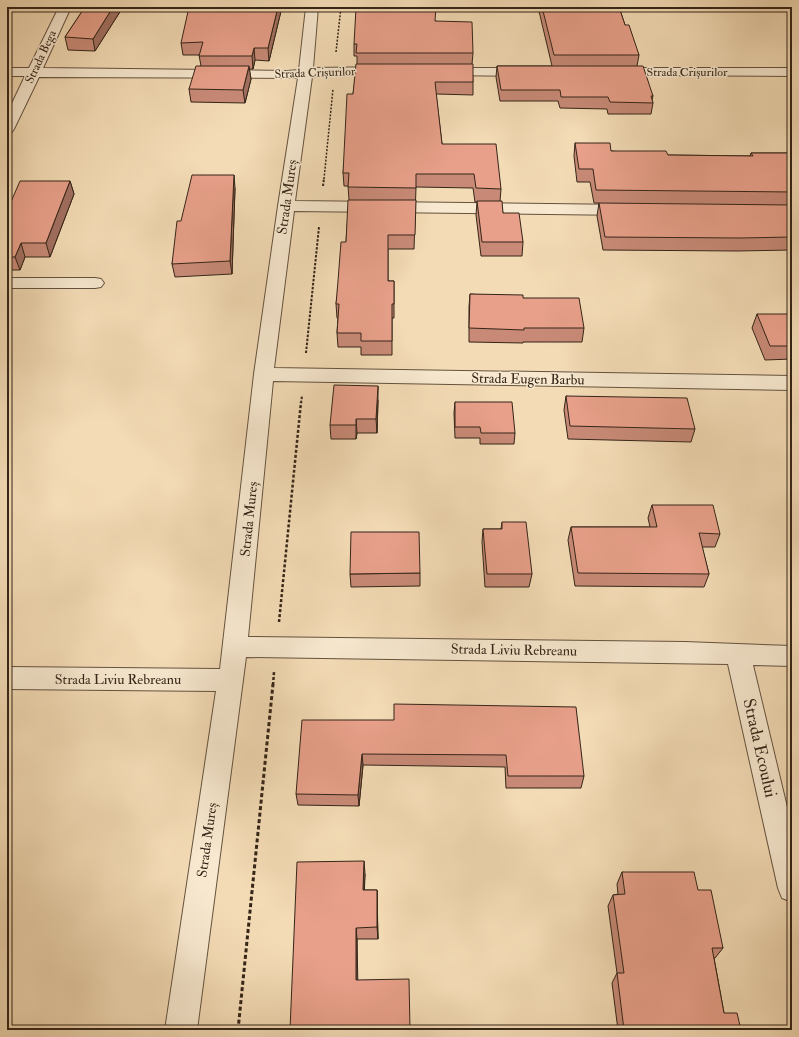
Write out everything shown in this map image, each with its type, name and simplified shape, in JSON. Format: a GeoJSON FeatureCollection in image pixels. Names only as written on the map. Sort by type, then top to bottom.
{"type":"FeatureCollection","features":[{"type":"Feature","properties":{"kind":"street","name":"Strada Bega"},"geometry":{"type":"LineString","coordinates":[[7,129],[65,7]]}},
{"type":"Feature","properties":{"kind":"street","name":"Strada Mureș"},"geometry":{"type":"LineString","coordinates":[[181,1030],[235,647],[264,374],[286,206],[306,73],[312,7]]}},
{"type":"Feature","properties":{"kind":"street","name":"Strada Crișurilor"},"geometry":{"type":"LineString","coordinates":[[7,72],[287,75],[334,71],[398,71]]}},
{"type":"Feature","properties":{"kind":"street"},"geometry":{"type":"LineString","coordinates":[[429,72],[540,72]]}},
{"type":"Feature","properties":{"kind":"street","name":"Strada Crișurilor"},"geometry":{"type":"LineString","coordinates":[[603,72],[792,72]]}},
{"type":"Feature","properties":{"kind":"street"},"geometry":{"type":"LineString","coordinates":[[286,206],[640,210]]}},
{"type":"Feature","properties":{"kind":"street"},"geometry":{"type":"LineString","coordinates":[[7,283],[95,283]]}},
{"type":"Feature","properties":{"kind":"street","name":"Strada Eugen Barbu"},"geometry":{"type":"LineString","coordinates":[[264,374],[792,383]]}},
{"type":"Feature","properties":{"kind":"street","name":"Strada Liviu Rebreanu"},"geometry":{"type":"LineString","coordinates":[[235,647],[685,652],[792,656]]}},
{"type":"Feature","properties":{"kind":"street","name":"Strada Ecoului"},"geometry":{"type":"LineString","coordinates":[[738,654],[792,888]]}},
{"type":"Feature","properties":{"kind":"street","name":"Strada Liviu Rebreanu"},"geometry":{"type":"LineString","coordinates":[[7,678],[230,680]]}},
{"type":"Feature","properties":{"kind":"path"},"geometry":{"type":"LineString","coordinates":[[238,1030],[341,7]]}},
{"type":"Feature","properties":{"kind":"building"},"geometry":{"type":"Polygon","coordinates":[[[85,7],[113,7],[93,39],[65,37],[85,7]]]}},
{"type":"Feature","properties":{"kind":"building"},"geometry":{"type":"Polygon","coordinates":[[[189,7],[278,7],[268,48],[254,48],[252,56],[199,56],[203,42],[181,43],[189,7]]]}},
{"type":"Feature","properties":{"kind":"building"},"geometry":{"type":"Polygon","coordinates":[[[436,7],[435,21],[472,22],[473,53],[356,53],[357,44],[354,44],[356,8],[436,7]]]}},
{"type":"Feature","properties":{"kind":"building"},"geometry":{"type":"Polygon","coordinates":[[[542,7],[619,7],[625,25],[629,25],[639,55],[554,55],[542,7]]]}},
{"type":"Feature","properties":{"kind":"building"},"geometry":{"type":"Polygon","coordinates":[[[356,64],[473,64],[473,82],[435,82],[442,144],[496,144],[501,189],[476,188],[474,174],[416,174],[416,188],[348,187],[349,173],[343,173],[347,94],[353,94],[356,64]]]}},
{"type":"Feature","properties":{"kind":"building"},"geometry":{"type":"Polygon","coordinates":[[[196,66],[249,66],[243,90],[189,89],[196,66]]]}},
{"type":"Feature","properties":{"kind":"building"},"geometry":{"type":"Polygon","coordinates":[[[497,66],[643,66],[653,96],[651,96],[653,103],[610,102],[608,97],[561,97],[560,90],[501,90],[497,66]]]}},
{"type":"Feature","properties":{"kind":"building"},"geometry":{"type":"Polygon","coordinates":[[[575,143],[610,143],[611,151],[666,151],[668,155],[753,156],[751,153],[792,153],[792,192],[596,190],[593,169],[579,169],[575,143]]]}},
{"type":"Feature","properties":{"kind":"building"},"geometry":{"type":"Polygon","coordinates":[[[192,175],[234,175],[230,261],[172,264],[177,221],[181,221],[192,175]]]}},
{"type":"Feature","properties":{"kind":"building"},"geometry":{"type":"Polygon","coordinates":[[[20,181],[70,181],[46,243],[21,243],[15,257],[7,257],[7,211],[20,181]]]}},
{"type":"Feature","properties":{"kind":"building"},"geometry":{"type":"Polygon","coordinates":[[[348,200],[416,200],[415,235],[388,235],[388,281],[394,281],[394,304],[392,304],[392,341],[361,341],[361,333],[337,333],[339,304],[336,304],[341,242],[346,242],[348,200]]]}},
{"type":"Feature","properties":{"kind":"building"},"geometry":{"type":"Polygon","coordinates":[[[477,201],[502,201],[503,213],[519,213],[523,242],[482,242],[477,201]]]}},
{"type":"Feature","properties":{"kind":"building"},"geometry":{"type":"Polygon","coordinates":[[[599,203],[792,205],[792,237],[605,237],[599,203]]]}},
{"type":"Feature","properties":{"kind":"building"},"geometry":{"type":"Polygon","coordinates":[[[470,294],[523,295],[523,298],[579,298],[584,328],[524,328],[524,330],[469,328],[470,294]]]}},
{"type":"Feature","properties":{"kind":"building"},"geometry":{"type":"Polygon","coordinates":[[[757,314],[787,314],[792,327],[792,346],[770,346],[757,314]]]}},
{"type":"Feature","properties":{"kind":"building"},"geometry":{"type":"Polygon","coordinates":[[[334,385],[378,386],[376,419],[356,419],[356,425],[330,425],[334,385]]]}},
{"type":"Feature","properties":{"kind":"building"},"geometry":{"type":"Polygon","coordinates":[[[566,396],[687,398],[695,429],[570,426],[566,396]]]}},
{"type":"Feature","properties":{"kind":"building"},"geometry":{"type":"Polygon","coordinates":[[[455,402],[512,402],[515,433],[481,433],[480,427],[455,427],[455,402]]]}},
{"type":"Feature","properties":{"kind":"building"},"geometry":{"type":"Polygon","coordinates":[[[652,505],[713,505],[720,534],[699,533],[709,574],[578,573],[571,527],[657,527],[652,505]]]}},
{"type":"Feature","properties":{"kind":"building"},"geometry":{"type":"Polygon","coordinates":[[[502,522],[526,522],[532,574],[487,574],[483,529],[502,529],[502,522]]]}},
{"type":"Feature","properties":{"kind":"building"},"geometry":{"type":"Polygon","coordinates":[[[351,532],[419,532],[420,573],[350,574],[351,532]]]}},
{"type":"Feature","properties":{"kind":"building"},"geometry":{"type":"Polygon","coordinates":[[[394,704],[576,707],[584,776],[508,776],[506,755],[362,754],[358,795],[296,794],[302,720],[394,720],[394,704]]]}},
{"type":"Feature","properties":{"kind":"building"},"geometry":{"type":"Polygon","coordinates":[[[364,861],[363,890],[377,890],[377,927],[356,928],[356,980],[409,979],[410,1030],[290,1030],[297,862],[364,861]]]}},
{"type":"Feature","properties":{"kind":"building"},"geometry":{"type":"Polygon","coordinates":[[[622,872],[694,872],[698,890],[711,890],[723,948],[712,948],[724,1013],[737,1013],[741,1030],[624,1030],[617,973],[624,973],[613,895],[625,894],[622,872]]]}}]}
